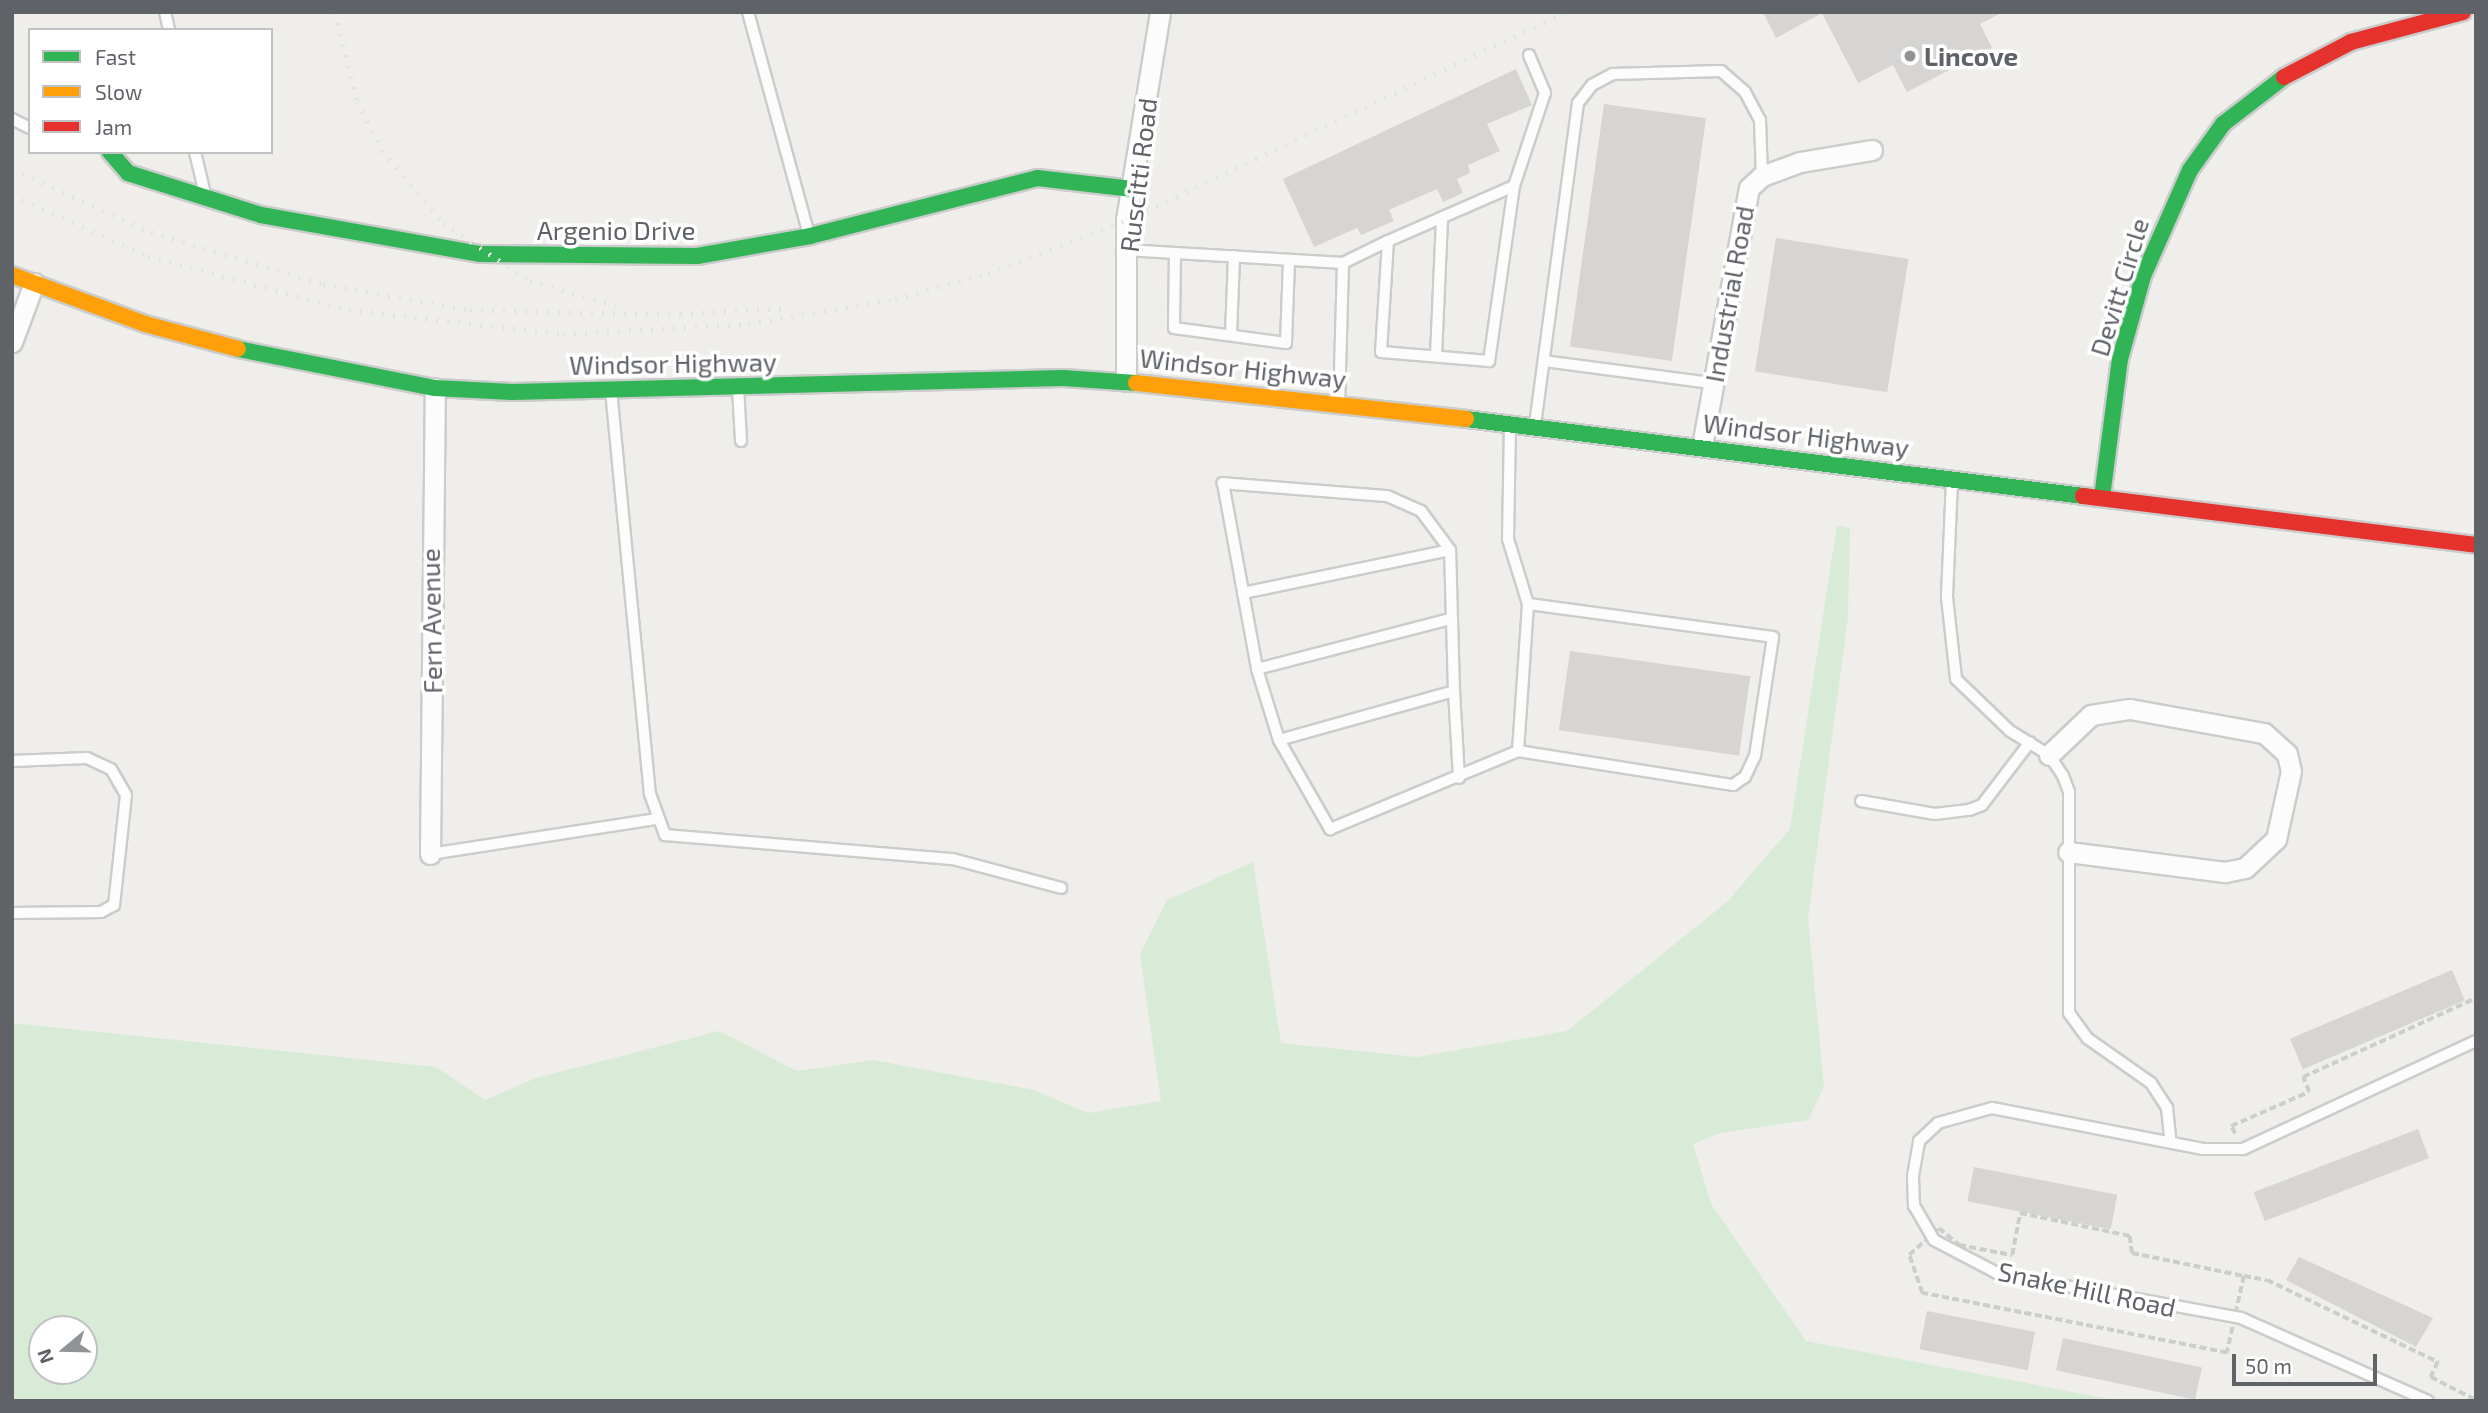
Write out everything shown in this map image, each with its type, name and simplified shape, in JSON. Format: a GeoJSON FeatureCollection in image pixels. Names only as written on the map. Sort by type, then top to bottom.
{"type":"FeatureCollection","features":[{"type":"Feature","properties":{"kind":"main road","name":"Devitt Circle"},"geometry":{"type":"LineString","coordinates":[[2102,496],[2120,359],[2143,275],[2190,170],[2223,124],[2289,73],[2351,42],[2463,12]]}},
{"type":"Feature","properties":{"kind":"main road","name":"Argenio Drive"},"geometry":{"type":"LineString","coordinates":[[112,154],[128,173],[261,215],[481,254],[697,256],[810,236],[1037,178],[1132,189]]}},
{"type":"Feature","properties":{"kind":"main road","name":"Windsor Highway"},"geometry":{"type":"LineString","coordinates":[[12,275],[145,324],[276,359],[435,387],[611,389],[1126,381],[1339,402],[1702,446],[2476,545]]}},
{"type":"Feature","properties":{"kind":"street","name":"Ruscitti Road"},"geometry":{"type":"LineString","coordinates":[[1126,381],[1126,250],[1132,189],[1160,12]]}},
{"type":"Feature","properties":{"kind":"street","name":"Industrial Road"},"geometry":{"type":"LineString","coordinates":[[1702,446],[1744,200],[1762,176],[1800,162],[1872,150]]}},
{"type":"Feature","properties":{"kind":"street"},"geometry":{"type":"LineString","coordinates":[[12,342],[34,283]]}},
{"type":"Feature","properties":{"kind":"street","name":"Fern Avenue"},"geometry":{"type":"LineString","coordinates":[[430,854],[435,387]]}},
{"type":"Feature","properties":{"kind":"street"},"geometry":{"type":"LineString","coordinates":[[2049,755],[2091,715],[2117,708],[2264,733],[2287,754],[2291,771],[2276,839],[2245,868],[2225,872],[2068,852]]}},
{"type":"Feature","properties":{"kind":"lane"},"geometry":{"type":"LineString","coordinates":[[748,12],[810,236]]}},
{"type":"Feature","properties":{"kind":"lane"},"geometry":{"type":"LineString","coordinates":[[1388,241],[1381,352],[1489,360],[1514,186],[1545,93],[1529,55]]}},
{"type":"Feature","properties":{"kind":"lane"},"geometry":{"type":"LineString","coordinates":[[1535,426],[1578,103],[1592,85],[1613,74],[1721,71],[1745,92],[1760,120],[1762,176]]}},
{"type":"Feature","properties":{"kind":"lane"},"geometry":{"type":"LineString","coordinates":[[12,118],[28,127]]}},
{"type":"Feature","properties":{"kind":"lane"},"geometry":{"type":"LineString","coordinates":[[195,154],[206,197]]}},
{"type":"Feature","properties":{"kind":"lane"},"geometry":{"type":"LineString","coordinates":[[1126,250],[1343,263],[1514,186]]}},
{"type":"Feature","properties":{"kind":"lane"},"geometry":{"type":"LineString","coordinates":[[1436,356],[1442,217]]}},
{"type":"Feature","properties":{"kind":"lane"},"geometry":{"type":"LineString","coordinates":[[1175,253],[1174,327],[1286,343],[1289,260]]}},
{"type":"Feature","properties":{"kind":"lane"},"geometry":{"type":"LineString","coordinates":[[1231,335],[1234,256]]}},
{"type":"Feature","properties":{"kind":"lane"},"geometry":{"type":"LineString","coordinates":[[1339,402],[1343,263]]}},
{"type":"Feature","properties":{"kind":"lane"},"geometry":{"type":"LineString","coordinates":[[1544,361],[1713,383]]}},
{"type":"Feature","properties":{"kind":"lane"},"geometry":{"type":"LineString","coordinates":[[738,386],[741,441]]}},
{"type":"Feature","properties":{"kind":"lane"},"geometry":{"type":"LineString","coordinates":[[611,389],[655,820],[665,835],[681,840],[953,859],[1061,888]]}},
{"type":"Feature","properties":{"kind":"lane"},"geometry":{"type":"LineString","coordinates":[[1510,423],[1508,539],[1528,604],[1518,751]]}},
{"type":"Feature","properties":{"kind":"lane"},"geometry":{"type":"LineString","coordinates":[[1952,478],[1947,597],[1956,679],[2029,742],[2049,755],[2069,792],[2069,1013],[2087,1038],[2151,1083],[2167,1108],[2170,1138]]}},
{"type":"Feature","properties":{"kind":"lane"},"geometry":{"type":"LineString","coordinates":[[1459,778],[1450,550],[1421,511],[1387,496],[1223,483],[1257,669],[1279,740],[1330,829],[1459,778],[1518,751],[1733,785],[1745,777],[1755,756],[1773,637],[1528,604]]}},
{"type":"Feature","properties":{"kind":"lane"},"geometry":{"type":"LineString","coordinates":[[1243,593],[1450,550]]}},
{"type":"Feature","properties":{"kind":"lane"},"geometry":{"type":"LineString","coordinates":[[1257,669],[1451,619]]}},
{"type":"Feature","properties":{"kind":"lane"},"geometry":{"type":"LineString","coordinates":[[1279,740],[1454,691]]}},
{"type":"Feature","properties":{"kind":"lane"},"geometry":{"type":"LineString","coordinates":[[1861,801],[1935,814],[1969,810],[1993,793],[2029,742]]}},
{"type":"Feature","properties":{"kind":"lane"},"geometry":{"type":"LineString","coordinates":[[12,761],[87,758],[111,769],[126,795],[114,905],[101,912],[12,913]]}},
{"type":"Feature","properties":{"kind":"lane"},"geometry":{"type":"LineString","coordinates":[[430,854],[655,820]]}},
{"type":"Feature","properties":{"kind":"lane","name":"Snake Hill Road"},"geometry":{"type":"LineString","coordinates":[[2428,1401],[2241,1318],[1997,1273],[1934,1240],[1914,1206],[1919,1141],[1938,1123],[1962,1113],[1992,1108],[2170,1138],[2203,1149],[2239,1150],[2476,1041]]}},
{"type":"Feature","properties":{"kind":"path"},"geometry":{"type":"LineString","coordinates":[[2239,1150],[2231,1126],[2309,1092],[2303,1077],[2476,998]]}},
{"type":"Feature","properties":{"kind":"path"},"geometry":{"type":"LineString","coordinates":[[2244,1276],[2267,1280],[2438,1362],[2431,1377],[2476,1399]]}},
{"type":"Feature","properties":{"kind":"green space"},"geometry":{"type":"Polygon","coordinates":[[[1837,525],[1850,528],[1848,617],[1808,918],[1824,1087],[1808,1120],[1720,1133],[1693,1144],[1711,1204],[1806,1341],[2120,1401],[12,1401],[12,1023],[436,1067],[485,1100],[536,1078],[719,1031],[797,1071],[873,1060],[1034,1090],[1088,1113],[1161,1101],[1140,954],[1167,900],[1253,862],[1281,1043],[1417,1057],[1567,1031],[1727,902],[1790,829],[1837,525]]]}},
{"type":"Feature","properties":{"kind":"building","name":"Lincove"},"geometry":{"type":"Polygon","coordinates":[[[1763,12],[2003,12],[1980,24],[1992,48],[1907,92],[1893,65],[1858,83],[1822,13],[1776,38],[1763,12]]]}},
{"type":"Feature","properties":{"kind":"building"},"geometry":{"type":"Polygon","coordinates":[[[1516,69],[1532,105],[1487,124],[1500,151],[1468,165],[1470,173],[1457,179],[1463,193],[1443,202],[1437,189],[1389,210],[1394,221],[1361,235],[1357,228],[1314,247],[1283,179],[1516,69]]]}},
{"type":"Feature","properties":{"kind":"building"},"geometry":{"type":"Polygon","coordinates":[[[1604,104],[1706,118],[1672,361],[1570,347],[1604,104]]]}},
{"type":"Feature","properties":{"kind":"building"},"geometry":{"type":"Polygon","coordinates":[[[1776,238],[1908,259],[1887,392],[1755,371],[1776,238]]]}},
{"type":"Feature","properties":{"kind":"building"},"geometry":{"type":"Polygon","coordinates":[[[1570,651],[1750,676],[1739,756],[1559,730],[1570,651]]]}},
{"type":"Feature","properties":{"kind":"building"},"geometry":{"type":"Polygon","coordinates":[[[2452,970],[2465,1000],[2303,1069],[2290,1039],[2452,970]]]}},
{"type":"Feature","properties":{"kind":"building"},"geometry":{"type":"Polygon","coordinates":[[[2418,1129],[2429,1158],[2265,1221],[2254,1192],[2418,1129]]]}},
{"type":"Feature","properties":{"kind":"building"},"geometry":{"type":"Polygon","coordinates":[[[1974,1167],[2117,1195],[2111,1229],[1967,1201],[1974,1167]]]}},
{"type":"Feature","properties":{"kind":"building"},"geometry":{"type":"Polygon","coordinates":[[[2299,1257],[2433,1318],[2416,1347],[2286,1280],[2299,1257]]]}},
{"type":"Feature","properties":{"kind":"building"},"geometry":{"type":"Polygon","coordinates":[[[1927,1311],[2035,1332],[2028,1370],[1920,1349],[1927,1311]]]}},
{"type":"Feature","properties":{"kind":"building"},"geometry":{"type":"Polygon","coordinates":[[[2063,1338],[2202,1368],[2195,1400],[2056,1370],[2063,1338]]]}},
{"type":"Feature","properties":{"kind":"railway"},"geometry":{"type":"LineString","coordinates":[[335,12],[357,101],[382,150],[443,223],[530,281],[617,306]]}},
{"type":"Feature","properties":{"kind":"railway"},"geometry":{"type":"LineString","coordinates":[[12,195],[148,256],[349,310],[563,334],[748,324],[895,299],[988,273],[1126,220],[1567,12]]}},
{"type":"Feature","properties":{"kind":"railway"},"geometry":{"type":"LineString","coordinates":[[12,169],[151,232],[323,284],[470,310],[688,315]]}},
{"type":"Feature","properties":{"kind":"railway"},"geometry":{"type":"LineString","coordinates":[[680,314],[788,308]]}},
{"type":"Feature","properties":{"kind":"traffic: fast"},"geometry":{"type":"LineString","coordinates":[[2102,497],[2120,359],[2143,276],[2190,170],[2223,124],[2284,77]]}},
{"type":"Feature","properties":{"kind":"traffic: fast"},"geometry":{"type":"LineString","coordinates":[[112,154],[128,173],[261,215],[481,254],[697,256],[810,236],[1037,178],[1132,189]]}},
{"type":"Feature","properties":{"kind":"traffic: fast"},"geometry":{"type":"LineString","coordinates":[[238,349],[435,388],[512,392],[1063,378],[1136,383]]}},
{"type":"Feature","properties":{"kind":"traffic: fast"},"geometry":{"type":"LineString","coordinates":[[1466,419],[2083,496]]}},
{"type":"Feature","properties":{"kind":"traffic: slow"},"geometry":{"type":"LineString","coordinates":[[12,275],[145,324],[238,349]]}},
{"type":"Feature","properties":{"kind":"traffic: slow"},"geometry":{"type":"LineString","coordinates":[[1136,383],[1466,419]]}},
{"type":"Feature","properties":{"kind":"traffic: jam"},"geometry":{"type":"LineString","coordinates":[[2284,77],[2351,42],[2463,12]]}},
{"type":"Feature","properties":{"kind":"traffic: jam"},"geometry":{"type":"LineString","coordinates":[[2083,496],[2476,545]]}},
{"type":"Feature","properties":{"kind":"place","name":"Lincove"},"geometry":{"type":"Point","coordinates":[1910,56]}}]}
